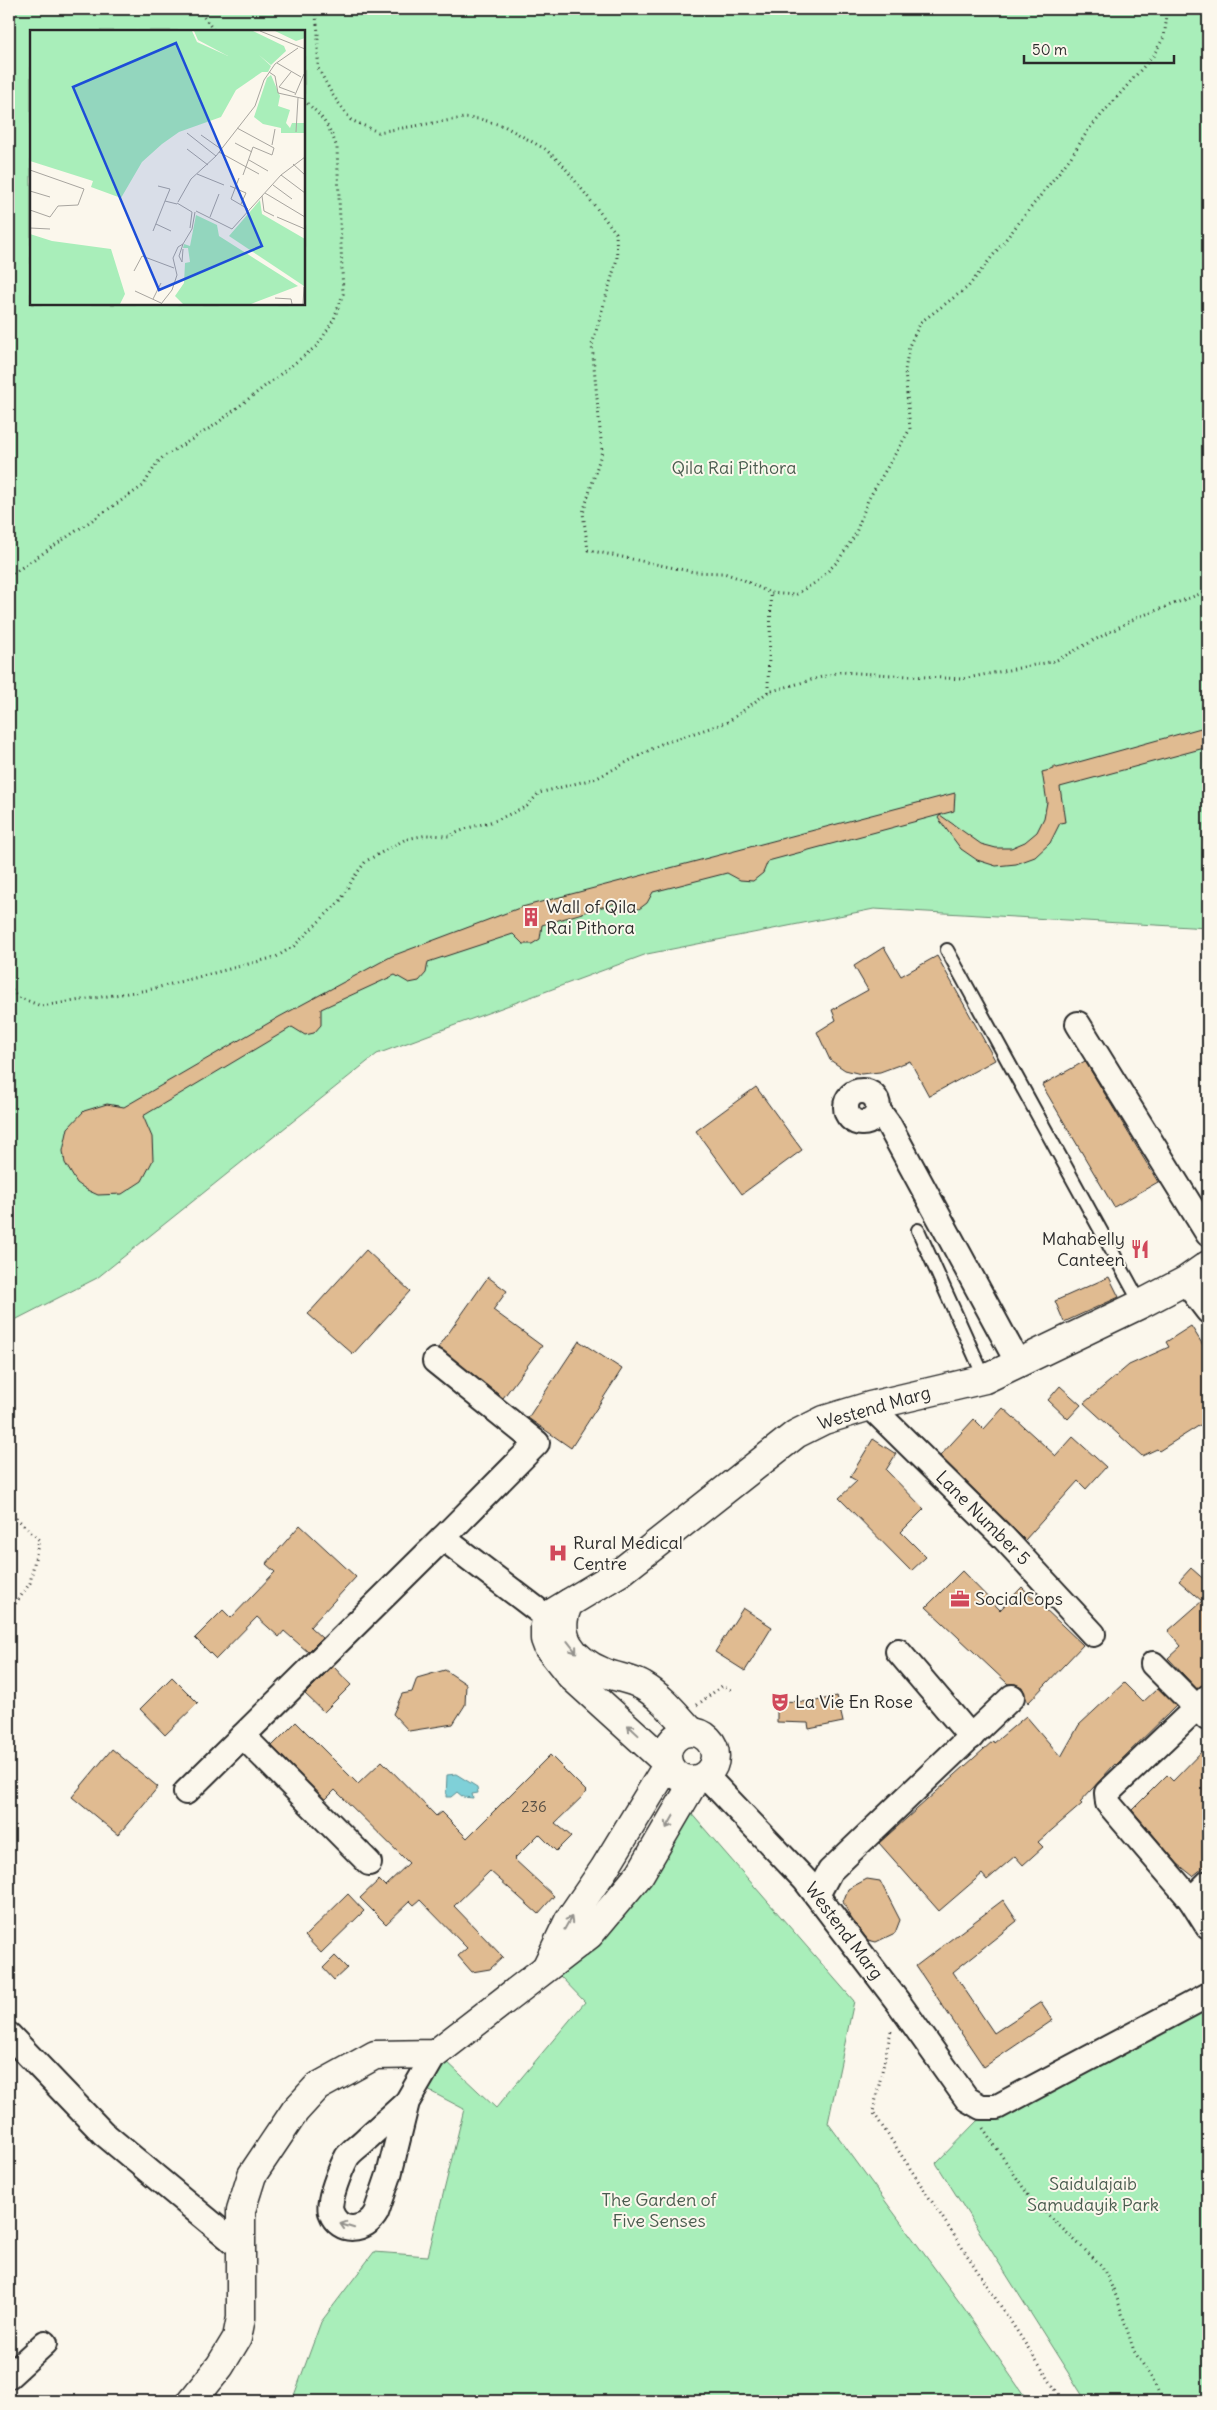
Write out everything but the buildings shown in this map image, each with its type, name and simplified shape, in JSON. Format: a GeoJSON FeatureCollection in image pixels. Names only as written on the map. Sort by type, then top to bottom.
{"type":"FeatureCollection","features":[{"type":"Feature","properties":{"kind":"street"},"geometry":{"type":"LineString","coordinates":[[1078,1024],[1208,1234]]}},
{"type":"Feature","properties":{"kind":"street"},"geometry":{"type":"LineString","coordinates":[[878,1110],[889,1125],[1018,1363]]}},
{"type":"Feature","properties":{"kind":"street","name":"Westend Marg"},"geometry":{"type":"LineString","coordinates":[[967,2099],[898,2002],[805,1880],[700,1777],[678,1776],[668,1764],[571,1676],[548,1647],[544,1631],[558,1610],[622,1571],[796,1434],[824,1420],[870,1406],[985,1379],[1141,1304],[1185,1281],[1208,1265]]}},
{"type":"Feature","properties":{"kind":"street"},"geometry":{"type":"LineString","coordinates":[[1185,1281],[1208,1311]]}},
{"type":"Feature","properties":{"kind":"street"},"geometry":{"type":"LineString","coordinates":[[186,1792],[537,1443],[435,1361]]}},
{"type":"Feature","properties":{"kind":"street","name":"Lane Number 5"},"geometry":{"type":"LineString","coordinates":[[870,1406],[1003,1537],[1093,1634]]}},
{"type":"Feature","properties":{"kind":"street"},"geometry":{"type":"LineString","coordinates":[[407,2102],[348,2156],[330,2205],[334,2218],[344,2226],[357,2228],[373,2218],[389,2175],[407,2102],[435,2054],[589,1935],[640,1874],[700,1777],[713,1766],[714,1748],[708,1738],[691,1731],[655,1693],[641,1684],[603,1672],[585,1662],[569,1646],[562,1630],[558,1610],[443,1538]]}},
{"type":"Feature","properties":{"kind":"street"},"geometry":{"type":"LineString","coordinates":[[898,1650],[971,1737]]}},
{"type":"Feature","properties":{"kind":"street"},"geometry":{"type":"LineString","coordinates":[[1154,1664],[1204,1708],[1107,1793],[1106,1797],[1108,1803],[1191,1900],[1208,1927]]}},
{"type":"Feature","properties":{"kind":"street"},"geometry":{"type":"LineString","coordinates":[[816,1894],[830,1871],[1012,1697]]}},
{"type":"Feature","properties":{"kind":"street"},"geometry":{"type":"LineString","coordinates":[[547,1966],[569,1920],[604,1869],[668,1764],[667,1750],[669,1744],[678,1735],[691,1731]]}},
{"type":"Feature","properties":{"kind":"street"},"geometry":{"type":"LineString","coordinates":[[243,1736],[369,1863]]}},
{"type":"Feature","properties":{"kind":"street"},"geometry":{"type":"LineString","coordinates":[[1191,1900],[1208,1883]]}},
{"type":"Feature","properties":{"kind":"street"},"geometry":{"type":"LineString","coordinates":[[967,2099],[981,2107],[997,2107],[1208,1995]]}},
{"type":"Feature","properties":{"kind":"street"},"geometry":{"type":"LineString","coordinates":[[9,2035],[103,2133],[240,2247]]}},
{"type":"Feature","properties":{"kind":"street"},"geometry":{"type":"LineString","coordinates":[[192,2401],[220,2366],[238,2338],[240,2318],[241,2210],[252,2174],[295,2111],[317,2087],[374,2055],[435,2054]]}},
{"type":"Feature","properties":{"kind":"street"},"geometry":{"type":"LineString","coordinates":[[348,2156],[356,2149],[366,2147],[376,2149],[385,2155],[389,2165],[389,2175]]}},
{"type":"Feature","properties":{"kind":"street"},"geometry":{"type":"LineString","coordinates":[[9,2376],[45,2343]]}},
{"type":"Feature","properties":{"kind":"lane"},"geometry":{"type":"LineString","coordinates":[[947,950],[1141,1304]]}},
{"type":"Feature","properties":{"kind":"lane"},"geometry":{"type":"LineString","coordinates":[[918,1230],[985,1379]]}},
{"type":"Feature","properties":{"kind":"path"},"geometry":{"type":"LineString","coordinates":[[198,9],[213,30]]}},
{"type":"Feature","properties":{"kind":"path"},"geometry":{"type":"LineString","coordinates":[[315,9],[318,32],[318,68],[332,94],[351,120],[378,132],[464,118],[480,119],[504,126],[545,149],[562,164],[616,233],[617,259],[592,346],[602,451],[583,513],[588,550],[694,572],[724,573],[744,580],[770,593],[795,595],[818,581],[847,548],[855,535],[868,500],[910,429],[906,371],[909,346],[921,322],[968,287],[1071,157],[1089,129],[1153,56],[1164,37],[1168,9]]}},
{"type":"Feature","properties":{"kind":"path"},"geometry":{"type":"LineString","coordinates":[[9,576],[143,486],[157,463],[163,457],[215,426],[318,345],[327,334],[343,294],[337,148],[331,130],[317,111],[305,101]]}},
{"type":"Feature","properties":{"kind":"path"},"geometry":{"type":"LineString","coordinates":[[9,986],[18,997],[28,1003],[41,1006],[148,990],[276,957],[294,946],[341,900],[366,861],[406,839],[427,835],[449,836],[468,828],[497,820],[527,806],[540,794],[597,778],[661,744],[728,722],[768,692],[840,672],[962,679],[1055,662],[1136,618],[1208,591]]}},
{"type":"Feature","properties":{"kind":"path"},"geometry":{"type":"LineString","coordinates":[[768,692],[768,649],[772,619],[770,593]]}},
{"type":"Feature","properties":{"kind":"path"},"geometry":{"type":"LineString","coordinates":[[9,1511],[39,1540],[30,1583],[9,1613]]}},
{"type":"Feature","properties":{"kind":"path"},"geometry":{"type":"LineString","coordinates":[[717,1689],[722,1686],[734,1691]]}},
{"type":"Feature","properties":{"kind":"path"},"geometry":{"type":"LineString","coordinates":[[898,2002],[873,2112],[1063,2401]]}},
{"type":"Feature","properties":{"kind":"path"},"geometry":{"type":"LineString","coordinates":[[967,2099],[978,2121],[1031,2199],[1102,2266],[1117,2298],[1134,2351],[1150,2375],[1163,2401]]}},
{"type":"Feature","properties":{"kind":"green space","name":"Qila Rai Pithora"},"geometry":{"type":"Polygon","coordinates":[[[9,9],[1208,9],[1208,928],[874,909],[647,954],[377,1054],[97,1278],[9,1323],[9,9]]]}},
{"type":"Feature","properties":{"kind":"green space","name":"The Garden of Five Senses"},"geometry":{"type":"Polygon","coordinates":[[[689,1811],[854,2001],[828,2123],[966,2311],[1028,2401],[292,2401],[321,2322],[374,2252],[428,2256],[464,2109],[424,2088],[443,2058],[496,2108],[585,2002],[560,1976],[633,1903],[689,1811]]]}},
{"type":"Feature","properties":{"kind":"green space","name":"Saidulajaib Samudayik Park"},"geometry":{"type":"Polygon","coordinates":[[[1208,2010],[1208,2401],[1086,2401],[936,2163],[977,2121],[1208,2010]]]}},
{"type":"Feature","properties":{"kind":"water"},"geometry":{"type":"Polygon","coordinates":[[[456,1774],[477,1787],[478,1793],[472,1794],[473,1798],[463,1797],[457,1792],[451,1797],[446,1797],[447,1775],[456,1774]]]}},
{"type":"Feature","properties":{"kind":"place","name":"Wall of Qila Rai Pithora"},"geometry":{"type":"Point","coordinates":[531,917]}},
{"type":"Feature","properties":{"kind":"place","name":"Mahabelly Canteen"},"geometry":{"type":"Point","coordinates":[1140,1249]}},
{"type":"Feature","properties":{"kind":"place","name":"Rural Medical Centre"},"geometry":{"type":"Point","coordinates":[558,1553]}},
{"type":"Feature","properties":{"kind":"place","name":"SocialCops"},"geometry":{"type":"Point","coordinates":[960,1599]}},
{"type":"Feature","properties":{"kind":"place","name":"La Vie En Rose"},"geometry":{"type":"Point","coordinates":[780,1702]}}]}
